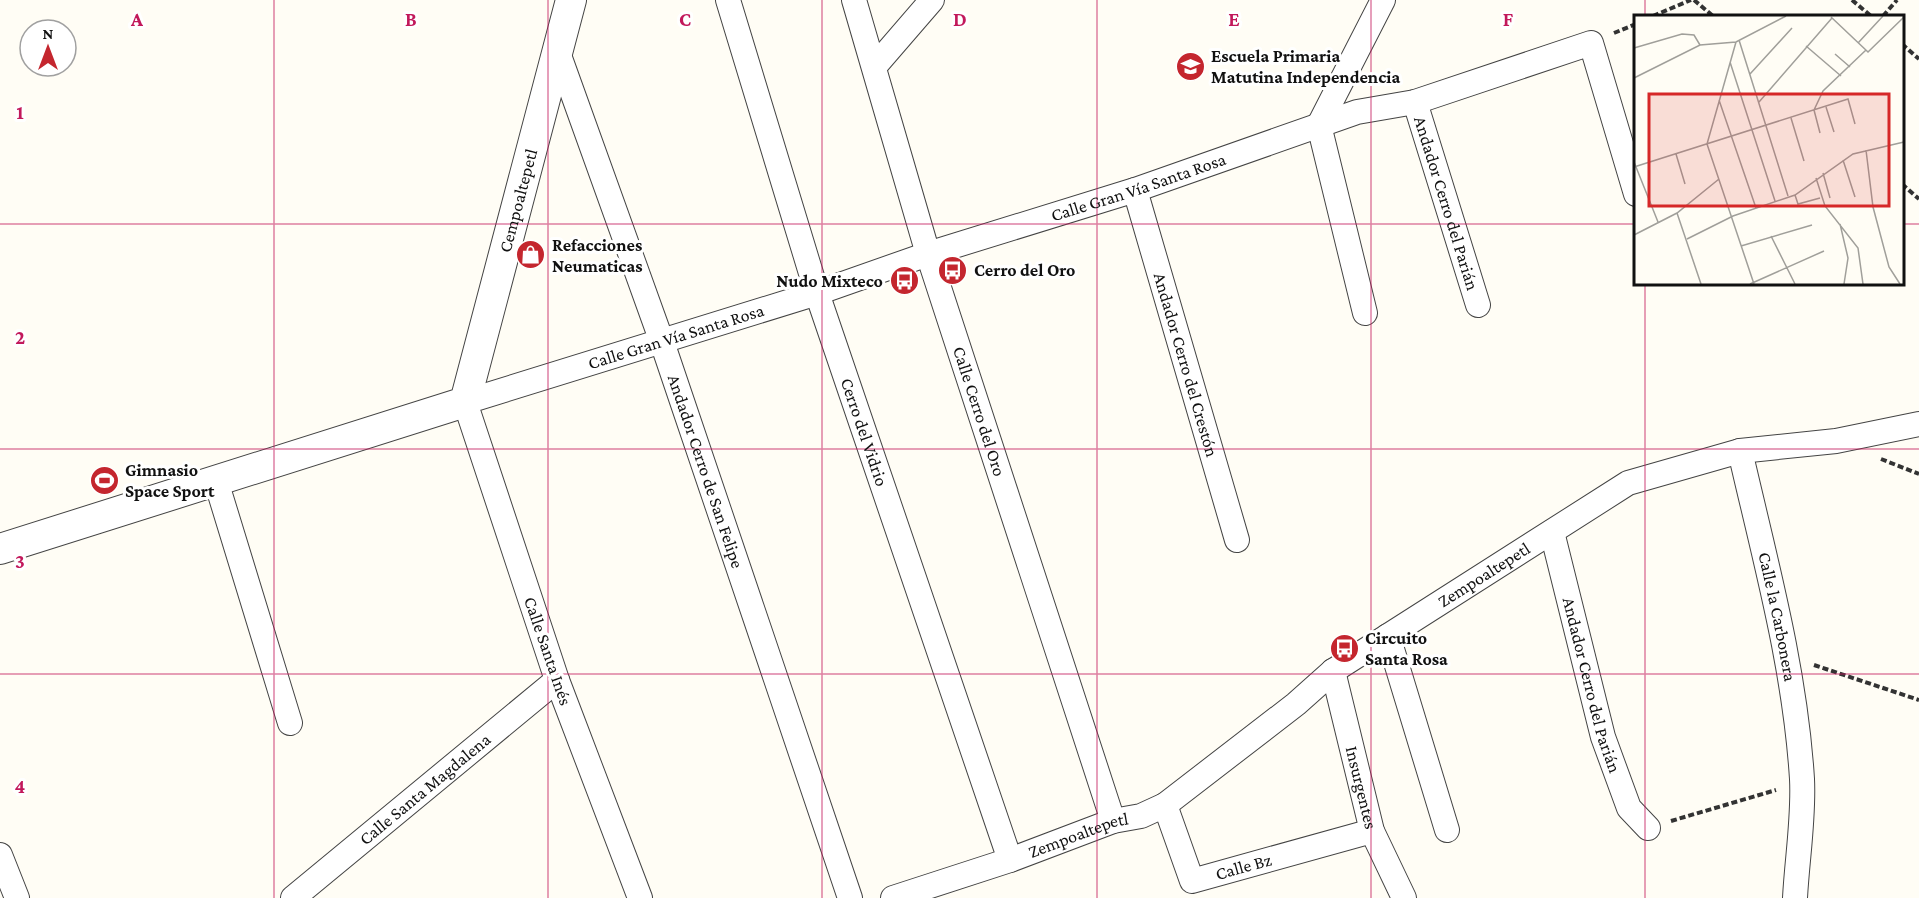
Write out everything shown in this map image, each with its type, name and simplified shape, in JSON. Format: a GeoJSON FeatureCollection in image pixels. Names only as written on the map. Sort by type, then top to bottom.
{"type":"FeatureCollection","features":[{"type":"Feature","properties":{"kind":"street","name":"Cempoaltepetl"},"geometry":{"type":"LineString","coordinates":[[465,402],[556,46],[570,0]]}},
{"type":"Feature","properties":{"kind":"street","name":"Cerro del Vidrio"},"geometry":{"type":"LineString","coordinates":[[728,0],[817,293],[1010,860]]}},
{"type":"Feature","properties":{"kind":"street","name":"Calle Cerro del Oro"},"geometry":{"type":"LineString","coordinates":[[854,0],[928,254],[1113,821]]}},
{"type":"Feature","properties":{"kind":"street"},"geometry":{"type":"LineString","coordinates":[[875,66],[932,0]]}},
{"type":"Feature","properties":{"kind":"street"},"geometry":{"type":"LineString","coordinates":[[1365,313],[1319,125],[1383,0]]}},
{"type":"Feature","properties":{"kind":"street","name":"Calle Gran Vía Santa Rosa"},"geometry":{"type":"LineString","coordinates":[[0,549],[817,293],[928,254],[1135,190],[1357,112],[1415,102],[1591,43],[1634,191]]}},
{"type":"Feature","properties":{"kind":"street","name":"Andador Cerro de San Felipe"},"geometry":{"type":"LineString","coordinates":[[556,46],[662,342],[850,898]]}},
{"type":"Feature","properties":{"kind":"street","name":"Andador Cerro del Parián"},"geometry":{"type":"LineString","coordinates":[[1415,102],[1478,305]]}},
{"type":"Feature","properties":{"kind":"street","name":"Andador Cerro del Crestón"},"geometry":{"type":"LineString","coordinates":[[1135,190],[1237,540]]}},
{"type":"Feature","properties":{"kind":"street","name":"Calle Santa Inés"},"geometry":{"type":"LineString","coordinates":[[465,402],[557,680],[640,898]]}},
{"type":"Feature","properties":{"kind":"street","name":"Zempoaltepetl"},"geometry":{"type":"LineString","coordinates":[[893,898],[1010,860],[1113,821],[1141,816],[1165,806],[1296,704],[1333,671],[1628,483],[1740,451],[1836,441],[1919,424]]}},
{"type":"Feature","properties":{"kind":"street","name":"Calle la Carbonera"},"geometry":{"type":"LineString","coordinates":[[1740,451],[1788,656],[1802,782],[1795,898]]}},
{"type":"Feature","properties":{"kind":"street"},"geometry":{"type":"LineString","coordinates":[[216,481],[290,723]]}},
{"type":"Feature","properties":{"kind":"street","name":"Andador Cerro del Parián"},"geometry":{"type":"LineString","coordinates":[[1552,532],[1603,738],[1629,808],[1648,828]]}},
{"type":"Feature","properties":{"kind":"street"},"geometry":{"type":"LineString","coordinates":[[1388,636],[1447,830]]}},
{"type":"Feature","properties":{"kind":"street","name":"Insurgentes"},"geometry":{"type":"LineString","coordinates":[[1333,671],[1372,831],[1404,898]]}},
{"type":"Feature","properties":{"kind":"street","name":"Calle Santa Magdalena"},"geometry":{"type":"LineString","coordinates":[[293,898],[557,680]]}},
{"type":"Feature","properties":{"kind":"street","name":"Calle Bz"},"geometry":{"type":"LineString","coordinates":[[1165,806],[1192,881],[1372,831]]}},
{"type":"Feature","properties":{"kind":"street"},"geometry":{"type":"LineString","coordinates":[[0,855],[17,898]]}},
{"type":"Feature","properties":{"kind":"path"},"geometry":{"type":"LineString","coordinates":[[1656,15],[1693,0],[1712,15]]}},
{"type":"Feature","properties":{"kind":"path"},"geometry":{"type":"LineString","coordinates":[[1852,0],[1870,15]]}},
{"type":"Feature","properties":{"kind":"path"},"geometry":{"type":"LineString","coordinates":[[1884,15],[1897,0]]}},
{"type":"Feature","properties":{"kind":"path"},"geometry":{"type":"LineString","coordinates":[[1904,46],[1919,58]]}},
{"type":"Feature","properties":{"kind":"path"},"geometry":{"type":"LineString","coordinates":[[1904,186],[1919,199]]}},
{"type":"Feature","properties":{"kind":"path"},"geometry":{"type":"LineString","coordinates":[[1788,656],[1919,700]]}},
{"type":"Feature","properties":{"kind":"path"},"geometry":{"type":"LineString","coordinates":[[1648,828],[1802,782]]}},
{"type":"Feature","properties":{"kind":"place","name":"Escuela Primaria Matutina Independencia"},"geometry":{"type":"Point","coordinates":[1190,66]}},
{"type":"Feature","properties":{"kind":"place","name":"Refacciones Neumaticas"},"geometry":{"type":"Point","coordinates":[531,255]}},
{"type":"Feature","properties":{"kind":"place","name":"Cerro del Oro"},"geometry":{"type":"Point","coordinates":[953,270]}},
{"type":"Feature","properties":{"kind":"place","name":"Nudo Mixteco"},"geometry":{"type":"Point","coordinates":[904,281]}},
{"type":"Feature","properties":{"kind":"place","name":"Gimnasio Space Sport"},"geometry":{"type":"Point","coordinates":[104,480]}},
{"type":"Feature","properties":{"kind":"place","name":"Circuito Santa Rosa"},"geometry":{"type":"Point","coordinates":[1344,648]}}]}
